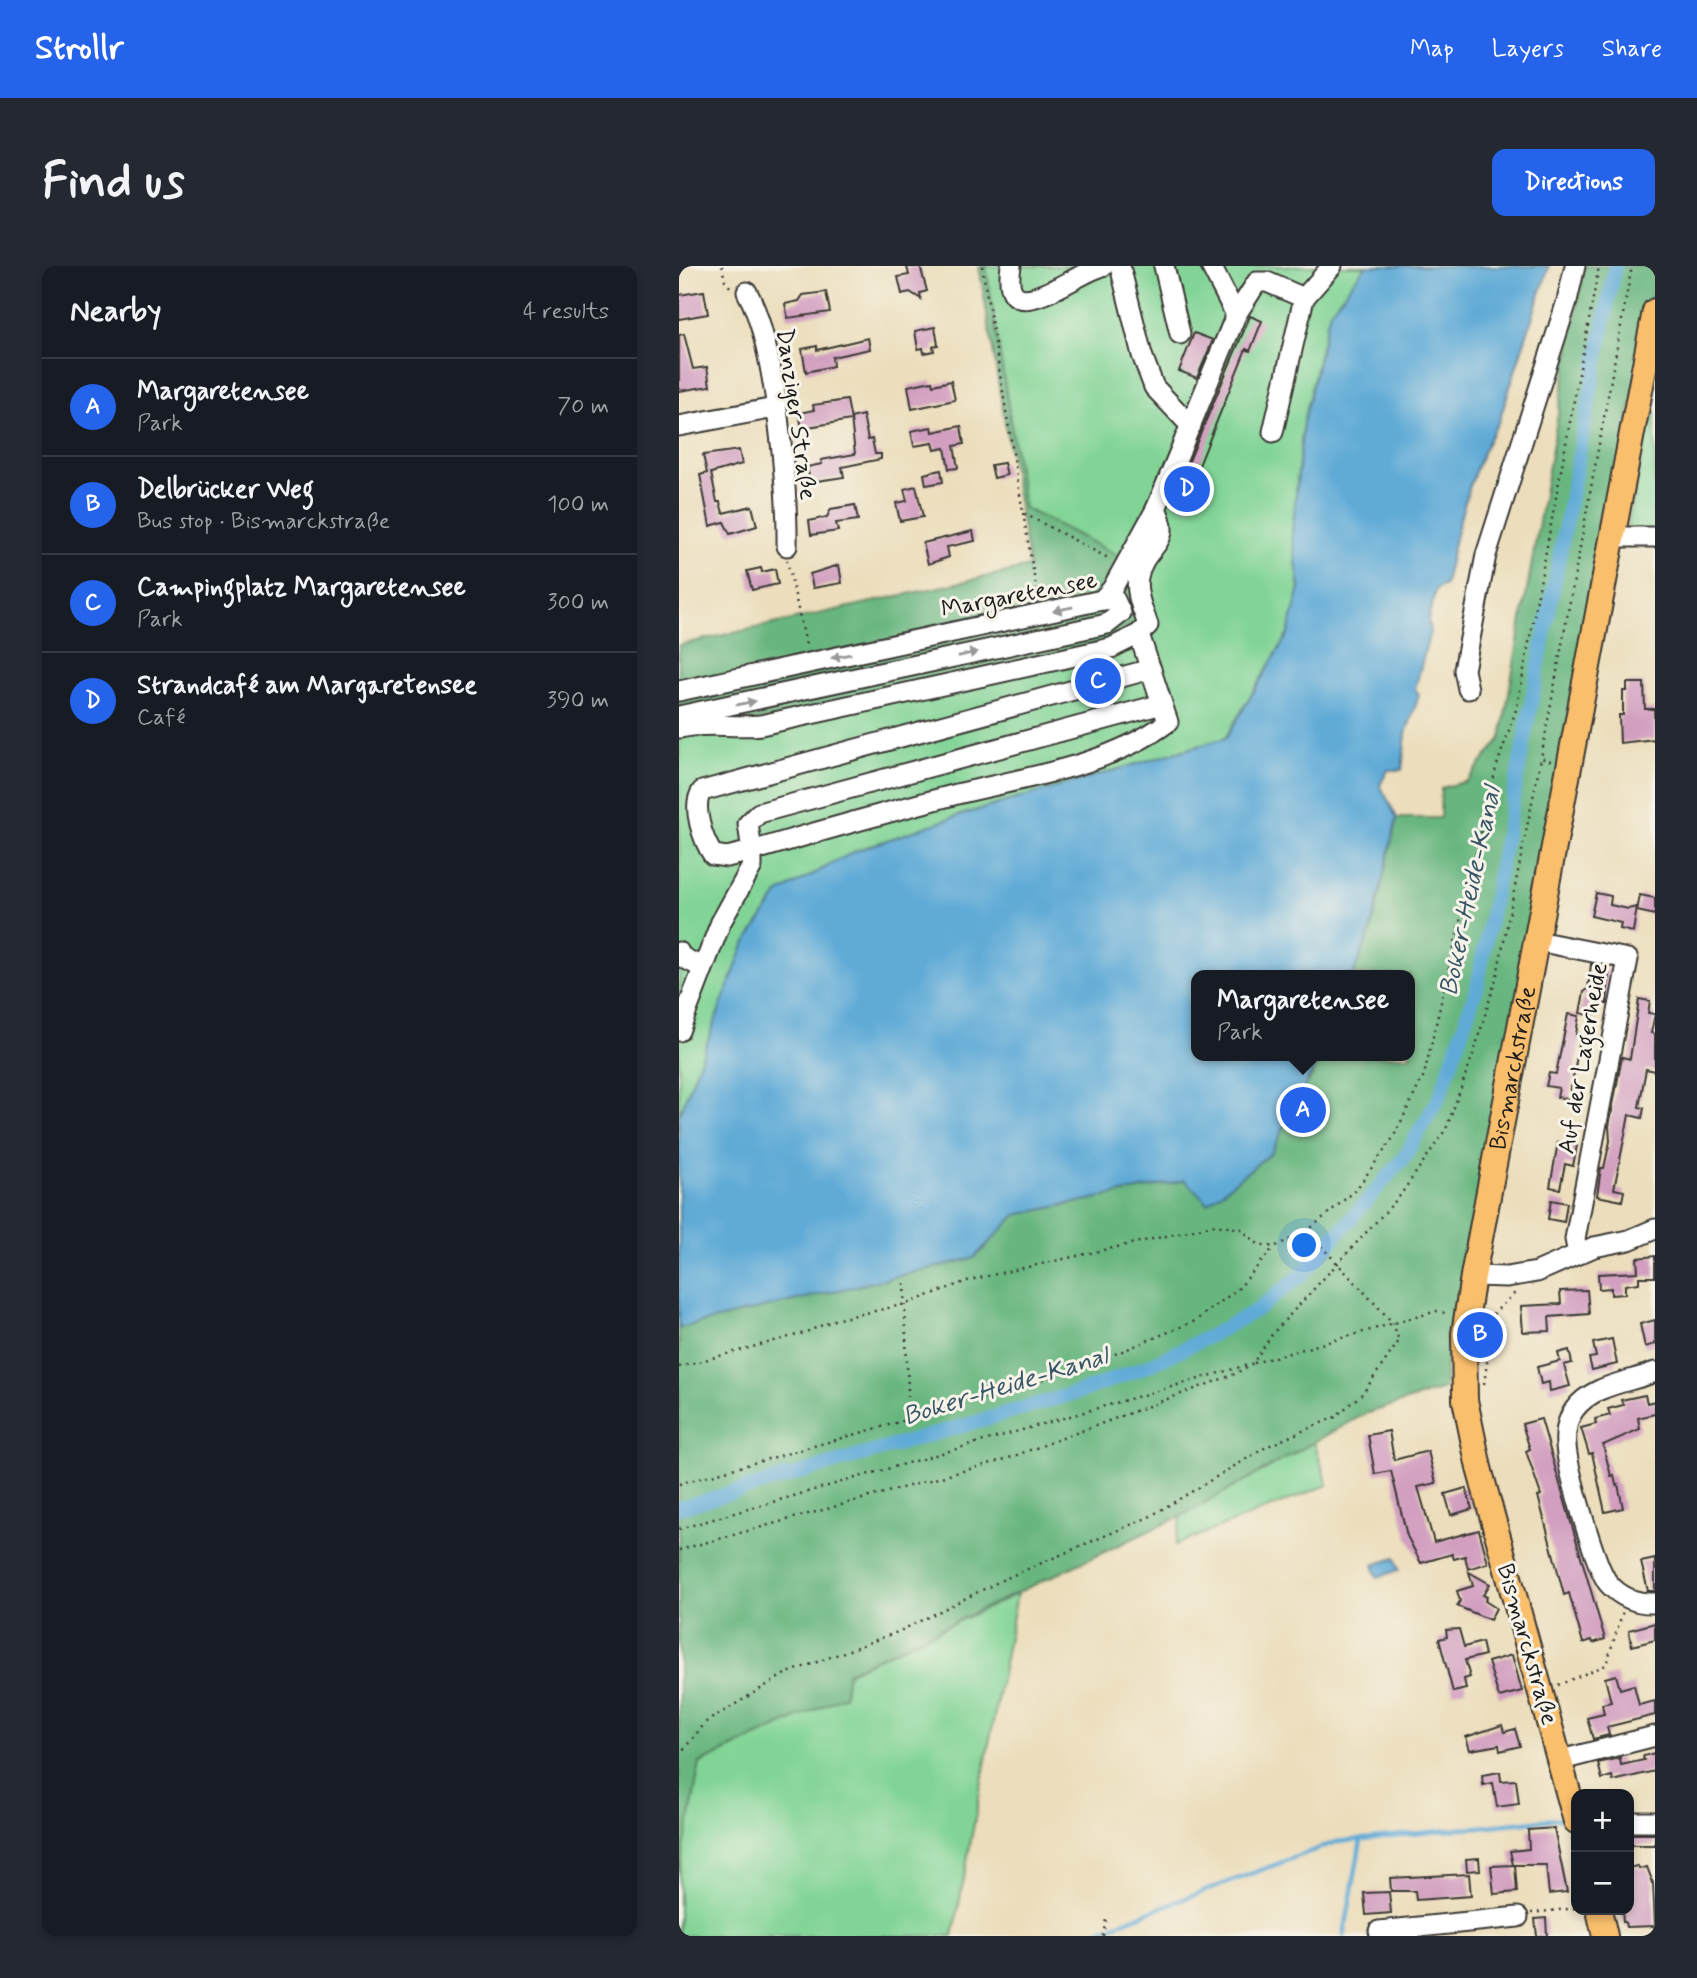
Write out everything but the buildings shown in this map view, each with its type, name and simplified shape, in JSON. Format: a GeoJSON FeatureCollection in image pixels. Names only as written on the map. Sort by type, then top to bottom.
{"type":"FeatureCollection","features":[{"type":"Feature","properties":{"kind":"main road","name":"Bismarckstraße"},"geometry":{"type":"LineString","coordinates":[[1571,1800],[1479,1468],[1465,1400],[1466,1317],[1655,311]]}},
{"type":"Feature","properties":{"kind":"main road"},"geometry":{"type":"LineString","coordinates":[[1599,1915],[1605,1936]]}},
{"type":"Feature","properties":{"kind":"street"},"geometry":{"type":"LineString","coordinates":[[1011,266],[1010,290],[1014,295],[1029,299],[1044,296],[1092,267]]}},
{"type":"Feature","properties":{"kind":"street"},"geometry":{"type":"LineString","coordinates":[[1120,266],[1142,355],[1154,387],[1191,426]]}},
{"type":"Feature","properties":{"kind":"street"},"geometry":{"type":"LineString","coordinates":[[1164,266],[1180,334]]}},
{"type":"Feature","properties":{"kind":"street"},"geometry":{"type":"LineString","coordinates":[[1212,266],[1236,315]]}},
{"type":"Feature","properties":{"kind":"street"},"geometry":{"type":"LineString","coordinates":[[1273,432],[1304,298],[1332,266]]}},
{"type":"Feature","properties":{"kind":"street"},"geometry":{"type":"LineString","coordinates":[[1468,689],[1464,670],[1486,555],[1567,301],[1575,266]]}},
{"type":"Feature","properties":{"kind":"street"},"geometry":{"type":"LineString","coordinates":[[1102,600],[1122,572],[1136,539],[1156,509],[1236,315],[1259,271],[1267,282],[1304,298]]}},
{"type":"Feature","properties":{"kind":"street","name":"Danziger Straße"},"geometry":{"type":"LineString","coordinates":[[747,292],[757,310],[775,408],[787,515],[787,546]]}},
{"type":"Feature","properties":{"kind":"street"},"geometry":{"type":"LineString","coordinates":[[679,426],[775,408]]}},
{"type":"Feature","properties":{"kind":"street"},"geometry":{"type":"LineString","coordinates":[[685,721],[735,728],[761,725],[1111,648],[1137,635],[1148,625],[1138,594],[1138,574],[1152,548],[1163,536],[1164,526],[1156,509]]}},
{"type":"Feature","properties":{"kind":"street"},"geometry":{"type":"LineString","coordinates":[[1613,537],[1655,537]]}},
{"type":"Feature","properties":{"kind":"street","name":"Margaretensee"},"geometry":{"type":"LineString","coordinates":[[679,691],[1102,600],[1115,600],[1121,612],[1107,624],[685,721]]}},
{"type":"Feature","properties":{"kind":"street"},"geometry":{"type":"LineString","coordinates":[[1121,612],[1132,624],[1137,635],[1151,669],[1168,722],[1147,738],[1124,748],[752,851],[727,857],[713,855],[706,845],[698,807],[698,797],[702,791],[1151,669]]}},
{"type":"Feature","properties":{"kind":"street"},"geometry":{"type":"LineString","coordinates":[[679,1031],[683,1008],[703,968],[721,922],[752,866],[748,824],[759,813],[1162,704]]}},
{"type":"Feature","properties":{"kind":"street","name":"Auf der Lagerheide"},"geometry":{"type":"LineString","coordinates":[[1537,941],[1628,959],[1575,1239],[1578,1254]]}},
{"type":"Feature","properties":{"kind":"street"},"geometry":{"type":"LineString","coordinates":[[679,955],[703,968]]}},
{"type":"Feature","properties":{"kind":"street"},"geometry":{"type":"LineString","coordinates":[[1473,1276],[1507,1277],[1537,1272],[1594,1247],[1629,1240],[1655,1229]]}},
{"type":"Feature","properties":{"kind":"street"},"geometry":{"type":"LineString","coordinates":[[1655,1372],[1627,1379],[1587,1397],[1571,1415],[1566,1433],[1566,1447],[1601,1572],[1616,1591],[1627,1598],[1655,1603]]}},
{"type":"Feature","properties":{"kind":"street"},"geometry":{"type":"LineString","coordinates":[[1561,1759],[1655,1735]]}},
{"type":"Feature","properties":{"kind":"street"},"geometry":{"type":"LineString","coordinates":[[1634,1822],[1655,1822]]}},
{"type":"Feature","properties":{"kind":"street"},"geometry":{"type":"LineString","coordinates":[[1379,1931],[1479,1929],[1518,1917]]}},
{"type":"Feature","properties":{"kind":"path"},"geometry":{"type":"LineString","coordinates":[[722,266],[729,286],[734,290],[747,292]]}},
{"type":"Feature","properties":{"kind":"path"},"geometry":{"type":"LineString","coordinates":[[982,266],[1040,613]]}},
{"type":"Feature","properties":{"kind":"path"},"geometry":{"type":"LineString","coordinates":[[679,1484],[1033,1383],[1195,1321],[1239,1288],[1274,1247],[1307,1231],[1355,1191],[1393,1138],[1424,1075],[1496,768],[1517,707],[1599,266]]}},
{"type":"Feature","properties":{"kind":"path"},"geometry":{"type":"LineString","coordinates":[[679,1550],[819,1508],[885,1495],[1033,1450],[1235,1374],[1253,1363],[1273,1334],[1399,1197],[1446,1129],[1474,1052],[1497,975],[1541,758],[1632,266]]}},
{"type":"Feature","properties":{"kind":"path"},"geometry":{"type":"LineString","coordinates":[[1023,513],[1106,556],[1122,572]]}},
{"type":"Feature","properties":{"kind":"path"},"geometry":{"type":"LineString","coordinates":[[787,546],[786,559],[810,662]]}},
{"type":"Feature","properties":{"kind":"path"},"geometry":{"type":"LineString","coordinates":[[1541,758],[1570,768]]}},
{"type":"Feature","properties":{"kind":"path"},"geometry":{"type":"LineString","coordinates":[[679,1367],[804,1333],[834,1320],[906,1304],[970,1280],[1215,1225],[1241,1229],[1258,1244],[1274,1247]]}},
{"type":"Feature","properties":{"kind":"path"},"geometry":{"type":"LineString","coordinates":[[679,1755],[706,1722],[785,1674],[900,1631],[1002,1580],[1149,1517],[1268,1446],[1335,1417],[1363,1393],[1399,1341],[1393,1323],[1307,1231]]}},
{"type":"Feature","properties":{"kind":"path"},"geometry":{"type":"LineString","coordinates":[[1484,1387],[1494,1313],[1507,1298],[1533,1282],[1537,1272]]}},
{"type":"Feature","properties":{"kind":"path"},"geometry":{"type":"LineString","coordinates":[[904,1283],[909,1420]]}},
{"type":"Feature","properties":{"kind":"path"},"geometry":{"type":"LineString","coordinates":[[679,1529],[1437,1311],[1466,1317]]}},
{"type":"Feature","properties":{"kind":"path"},"geometry":{"type":"LineString","coordinates":[[1541,1692],[1607,1665],[1627,1598]]}},
{"type":"Feature","properties":{"kind":"path"},"geometry":{"type":"LineString","coordinates":[[1518,1917],[1527,1913],[1571,1909]]}},
{"type":"Feature","properties":{"kind":"path"},"geometry":{"type":"LineString","coordinates":[[1103,1936],[1106,1919]]}},
{"type":"Feature","properties":{"kind":"green space"},"geometry":{"type":"Polygon","coordinates":[[[979,266],[986,266],[1024,508],[1131,562],[1124,579],[1139,622],[1116,629],[1113,641],[760,720],[679,722],[679,645],[1029,567],[979,266]]]}},
{"type":"Feature","properties":{"kind":"green space"},"geometry":{"type":"Polygon","coordinates":[[[986,266],[1366,266],[1330,311],[1303,423],[1292,534],[1300,588],[1288,634],[1225,738],[954,817],[679,1116],[679,722],[1113,641],[1130,562],[1024,508],[986,266]]]}},
{"type":"Feature","properties":{"kind":"green space"},"geometry":{"type":"Polygon","coordinates":[[[1584,266],[1655,266],[1655,280],[1469,1265],[1451,1317],[1444,1389],[1365,1414],[1181,1516],[848,1672],[844,1696],[700,1763],[679,1874],[679,1328],[974,1258],[1015,1215],[1186,1180],[1309,1082],[1318,1061],[1415,1061],[1415,970],[1355,970],[1370,933],[1397,818],[1440,818],[1441,788],[1467,781],[1501,738],[1584,266]]]}},
{"type":"Feature","properties":{"kind":"green space"},"geometry":{"type":"Polygon","coordinates":[[[1655,386],[1655,533],[1627,530],[1655,386]]]}},
{"type":"Feature","properties":{"kind":"green space"},"geometry":{"type":"Polygon","coordinates":[[[1314,1442],[1328,1485],[1175,1545],[1181,1516],[1314,1442]]]}},
{"type":"Feature","properties":{"kind":"green space"},"geometry":{"type":"Polygon","coordinates":[[[1017,1594],[953,1936],[679,1936],[679,1874],[700,1763],[843,1696],[848,1672],[1017,1594]]]}},
{"type":"Feature","properties":{"kind":"water"},"geometry":{"type":"Polygon","coordinates":[[[1366,266],[1549,266],[1499,421],[1480,458],[1465,500],[1445,585],[1436,589],[1428,620],[1430,632],[1415,689],[1419,695],[1406,734],[1402,770],[1388,770],[1380,785],[1397,818],[1370,933],[1355,970],[1191,970],[1191,1061],[1317,1061],[1271,1153],[1208,1203],[1185,1180],[1016,1215],[974,1258],[679,1328],[679,1116],[744,945],[779,893],[855,851],[954,817],[1226,738],[1288,634],[1300,588],[1292,534],[1303,423],[1330,311],[1366,266]]]}},
{"type":"Feature","properties":{"kind":"water"},"geometry":{"type":"Polygon","coordinates":[[[1395,1558],[1399,1570],[1377,1577],[1373,1565],[1395,1558]]]}},
{"type":"Feature","properties":{"kind":"waterway","name":"Boker-Heide-Kanal"},"geometry":{"type":"LineString","coordinates":[[679,1508],[1086,1390],[1150,1365],[1257,1310],[1303,1274],[1403,1159],[1440,1096],[1477,987],[1615,266]]}},
{"type":"Feature","properties":{"kind":"waterway"},"geometry":{"type":"LineString","coordinates":[[1085,1936],[1336,1842],[1563,1818]]}},
{"type":"Feature","properties":{"kind":"waterway"},"geometry":{"type":"LineString","coordinates":[[1344,1936],[1361,1840]]}},
{"type":"Feature","properties":{"kind":"place","name":"Strandcafé am Margaretensee"},"geometry":{"type":"Point","coordinates":[1187,489]}},
{"type":"Feature","properties":{"kind":"place","name":"Campingplatz Margaretensee"},"geometry":{"type":"Point","coordinates":[1098,681]}},
{"type":"Feature","properties":{"kind":"place","name":"Margaretensee"},"geometry":{"type":"Point","coordinates":[1303,1110]}},
{"type":"Feature","properties":{"kind":"place","name":"Delbrücker Weg"},"geometry":{"type":"Point","coordinates":[1480,1335]}}]}
